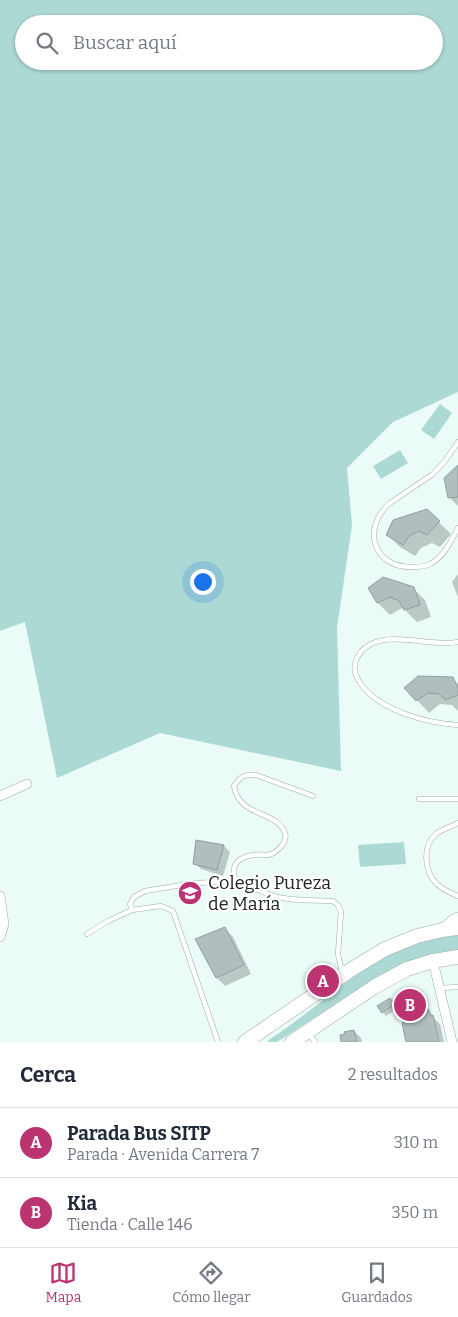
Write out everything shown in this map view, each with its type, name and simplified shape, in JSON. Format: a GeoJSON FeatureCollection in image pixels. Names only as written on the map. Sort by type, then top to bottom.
{"type":"FeatureCollection","features":[{"type":"Feature","properties":{"kind":"main road"},"geometry":{"type":"LineString","coordinates":[[245,1042],[258,1037],[344,975],[385,949],[417,936],[458,928]]}},
{"type":"Feature","properties":{"kind":"main road"},"geometry":{"type":"LineString","coordinates":[[292,1042],[311,1037],[391,977],[407,969],[433,961],[458,957]]}},
{"type":"Feature","properties":{"kind":"street"},"geometry":{"type":"LineString","coordinates":[[0,796],[27,784]]}},
{"type":"Feature","properties":{"kind":"street"},"geometry":{"type":"LineString","coordinates":[[0,896],[4,924],[0,937]]}},
{"type":"Feature","properties":{"kind":"street"},"geometry":{"type":"LineString","coordinates":[[442,930],[447,924],[458,918]]}},
{"type":"Feature","properties":{"kind":"street"},"geometry":{"type":"LineString","coordinates":[[433,961],[452,1042]]}},
{"type":"Feature","properties":{"kind":"lane"},"geometry":{"type":"LineString","coordinates":[[458,442],[439,468],[383,508],[373,530],[375,545],[380,554],[391,563],[404,567],[417,567],[429,564],[440,556],[450,544],[458,528]]}},
{"type":"Feature","properties":{"kind":"lane"},"geometry":{"type":"LineString","coordinates":[[458,642],[388,640],[373,643],[364,648],[356,658],[354,669],[358,681],[369,694],[388,707],[408,715],[458,725]]}},
{"type":"Feature","properties":{"kind":"lane"},"geometry":{"type":"LineString","coordinates":[[236,880],[234,875],[236,864],[244,857],[270,855],[283,844],[285,836],[285,832],[275,820],[253,811],[238,798],[234,786],[239,779],[246,774],[256,775],[313,796]]}},
{"type":"Feature","properties":{"kind":"lane"},"geometry":{"type":"LineString","coordinates":[[419,798],[458,799]]}},
{"type":"Feature","properties":{"kind":"lane"},"geometry":{"type":"LineString","coordinates":[[458,823],[437,833],[429,842],[427,856],[429,872],[433,880],[439,886],[458,896]]}},
{"type":"Feature","properties":{"kind":"lane"},"geometry":{"type":"LineString","coordinates":[[132,910],[130,904],[134,897],[145,891],[188,884],[236,880],[251,888],[283,898],[333,902],[338,905],[341,912],[338,954],[344,975]]}},
{"type":"Feature","properties":{"kind":"lane"},"geometry":{"type":"LineString","coordinates":[[87,934],[108,921],[132,910],[161,906],[173,911],[218,1042]]}},
{"type":"Feature","properties":{"kind":"lane"},"geometry":{"type":"LineString","coordinates":[[440,988],[458,987]]}},
{"type":"Feature","properties":{"kind":"shaded area"},"geometry":{"type":"Polygon","coordinates":[[[0,0],[458,0],[458,392],[393,422],[347,468],[352,525],[337,628],[341,771],[160,733],[57,778],[25,622],[0,631],[0,0]]]}},
{"type":"Feature","properties":{"kind":"shaded area"},"geometry":{"type":"Polygon","coordinates":[[[440,404],[452,413],[434,439],[421,430],[440,404]]]}},
{"type":"Feature","properties":{"kind":"shaded area"},"geometry":{"type":"Polygon","coordinates":[[[400,450],[408,463],[381,479],[373,466],[400,450]]]}},
{"type":"Feature","properties":{"kind":"shaded area"},"geometry":{"type":"Polygon","coordinates":[[[404,842],[406,864],[360,867],[358,845],[404,842]]]}},
{"type":"Feature","properties":{"kind":"shaded area"},"geometry":{"type":"Polygon","coordinates":[[[458,935],[458,950],[425,956],[396,967],[369,982],[277,1042],[267,1042],[358,974],[380,960],[403,948],[429,940],[458,935]]]}},
{"type":"Feature","properties":{"kind":"building"},"geometry":{"type":"Polygon","coordinates":[[[458,465],[458,497],[448,498],[444,478],[458,465]]]}},
{"type":"Feature","properties":{"kind":"building"},"geometry":{"type":"Polygon","coordinates":[[[427,509],[440,521],[427,535],[419,531],[409,536],[403,545],[386,535],[393,520],[427,509]]]}},
{"type":"Feature","properties":{"kind":"building"},"geometry":{"type":"Polygon","coordinates":[[[383,577],[414,587],[420,605],[404,610],[399,601],[390,597],[377,603],[368,588],[383,577]]]}},
{"type":"Feature","properties":{"kind":"building"},"geometry":{"type":"Polygon","coordinates":[[[418,676],[453,677],[458,688],[458,695],[446,700],[439,694],[428,693],[416,701],[404,688],[418,676]]]}},
{"type":"Feature","properties":{"kind":"building"},"geometry":{"type":"Polygon","coordinates":[[[196,840],[224,845],[217,870],[193,864],[196,840]]]}},
{"type":"Feature","properties":{"kind":"building"},"geometry":{"type":"Polygon","coordinates":[[[225,927],[244,965],[216,978],[195,939],[225,927]]]}},
{"type":"Feature","properties":{"kind":"building"},"geometry":{"type":"Polygon","coordinates":[[[417,991],[431,1016],[433,1015],[439,1042],[406,1042],[402,1023],[404,1022],[394,1003],[417,991]]]}},
{"type":"Feature","properties":{"kind":"building"},"geometry":{"type":"Polygon","coordinates":[[[390,998],[395,1004],[382,1013],[377,1006],[390,998]]]}},
{"type":"Feature","properties":{"kind":"building"},"geometry":{"type":"Polygon","coordinates":[[[354,1030],[357,1042],[341,1042],[340,1035],[354,1030]]]}},
{"type":"Feature","properties":{"kind":"place","name":"Colegio Pureza de María"},"geometry":{"type":"Point","coordinates":[190,893]}},
{"type":"Feature","properties":{"kind":"place","name":"Parada Bus SITP"},"geometry":{"type":"Point","coordinates":[323,981]}},
{"type":"Feature","properties":{"kind":"place","name":"Kia"},"geometry":{"type":"Point","coordinates":[410,1005]}}]}
